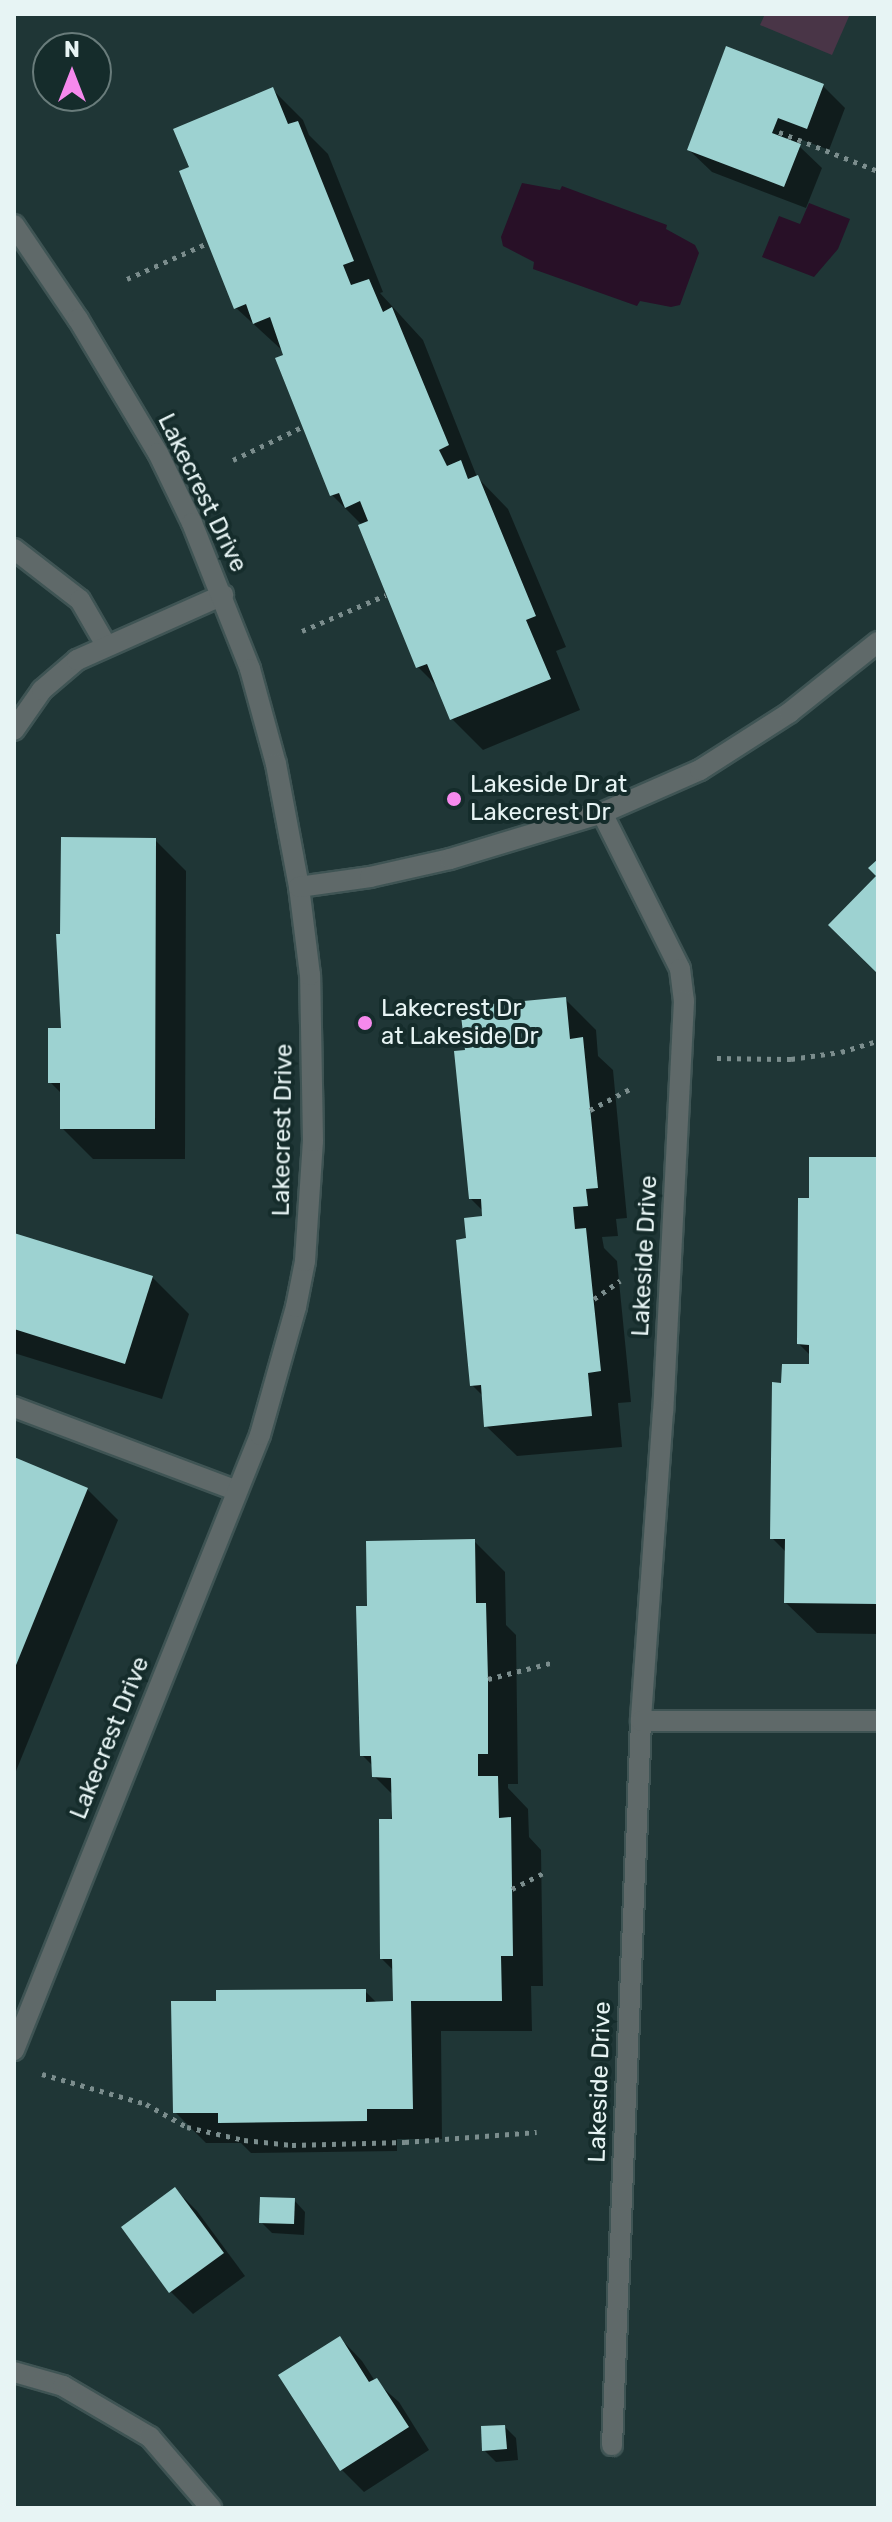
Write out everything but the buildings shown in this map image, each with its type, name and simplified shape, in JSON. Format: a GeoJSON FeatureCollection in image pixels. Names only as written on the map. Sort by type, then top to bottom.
{"type":"FeatureCollection","features":[{"type":"Feature","properties":{"kind":"street","name":"Lakecrest Drive"},"geometry":{"type":"LineString","coordinates":[[14,225],[78,319],[158,453],[223,595],[250,669],[276,764],[299,887],[310,975],[313,1141],[305,1261],[296,1307],[260,1435],[14,2050]]}},
{"type":"Feature","properties":{"kind":"street"},"geometry":{"type":"LineString","coordinates":[[14,549],[80,600],[106,645]]}},
{"type":"Feature","properties":{"kind":"street"},"geometry":{"type":"LineString","coordinates":[[14,730],[42,690],[63,670],[106,645],[223,595]]}},
{"type":"Feature","properties":{"kind":"street"},"geometry":{"type":"LineString","coordinates":[[299,887],[370,877],[450,859],[602,813],[700,770],[789,713],[878,642]]}},
{"type":"Feature","properties":{"kind":"street","name":"Lakeside Drive"},"geometry":{"type":"LineString","coordinates":[[602,813],[680,969],[684,1001],[663,1411],[641,1721],[612,2445]]}},
{"type":"Feature","properties":{"kind":"street"},"geometry":{"type":"LineString","coordinates":[[14,1407],[237,1491]]}},
{"type":"Feature","properties":{"kind":"street"},"geometry":{"type":"LineString","coordinates":[[641,1721],[878,1721]]}},
{"type":"Feature","properties":{"kind":"street"},"geometry":{"type":"LineString","coordinates":[[14,2372],[63,2386],[150,2437],[211,2508]]}},
{"type":"Feature","properties":{"kind":"path"},"geometry":{"type":"LineString","coordinates":[[779,132],[878,171]]}},
{"type":"Feature","properties":{"kind":"path"},"geometry":{"type":"LineString","coordinates":[[127,279],[208,243]]}},
{"type":"Feature","properties":{"kind":"path"},"geometry":{"type":"LineString","coordinates":[[233,460],[302,427]]}},
{"type":"Feature","properties":{"kind":"path"},"geometry":{"type":"LineString","coordinates":[[302,631],[386,595]]}},
{"type":"Feature","properties":{"kind":"path"},"geometry":{"type":"LineString","coordinates":[[681,1058],[791,1059],[877,1043]]}},
{"type":"Feature","properties":{"kind":"path"},"geometry":{"type":"LineString","coordinates":[[590,1110],[630,1089]]}},
{"type":"Feature","properties":{"kind":"path"},"geometry":{"type":"LineString","coordinates":[[594,1299],[620,1281]]}},
{"type":"Feature","properties":{"kind":"path"},"geometry":{"type":"LineString","coordinates":[[488,1679],[554,1662]]}},
{"type":"Feature","properties":{"kind":"path"},"geometry":{"type":"LineString","coordinates":[[512,1889],[543,1873]]}},
{"type":"Feature","properties":{"kind":"path"},"geometry":{"type":"LineString","coordinates":[[27,2070],[146,2104],[187,2127],[244,2140],[292,2145],[405,2142],[537,2132]]}},
{"type":"Feature","properties":{"kind":"shaded area"},"geometry":{"type":"Polygon","coordinates":[[[765,14],[850,14],[832,55],[760,25],[765,14]]]}},
{"type":"Feature","properties":{"kind":"shaded area"},"geometry":{"type":"Polygon","coordinates":[[[522,183],[560,190],[562,186],[667,225],[666,229],[695,245],[699,253],[680,305],[671,307],[640,301],[637,306],[533,269],[534,262],[503,246],[501,237],[522,183]]]}},
{"type":"Feature","properties":{"kind":"shaded area"},"geometry":{"type":"Polygon","coordinates":[[[809,203],[850,219],[838,249],[814,277],[762,257],[779,216],[800,224],[809,203]]]}},
{"type":"Feature","properties":{"kind":"place","name":"Lakeside Dr at Lakecrest Dr"},"geometry":{"type":"Point","coordinates":[454,799]}},
{"type":"Feature","properties":{"kind":"place","name":"Lakecrest Dr at Lakeside Dr"},"geometry":{"type":"Point","coordinates":[365,1023]}}]}
